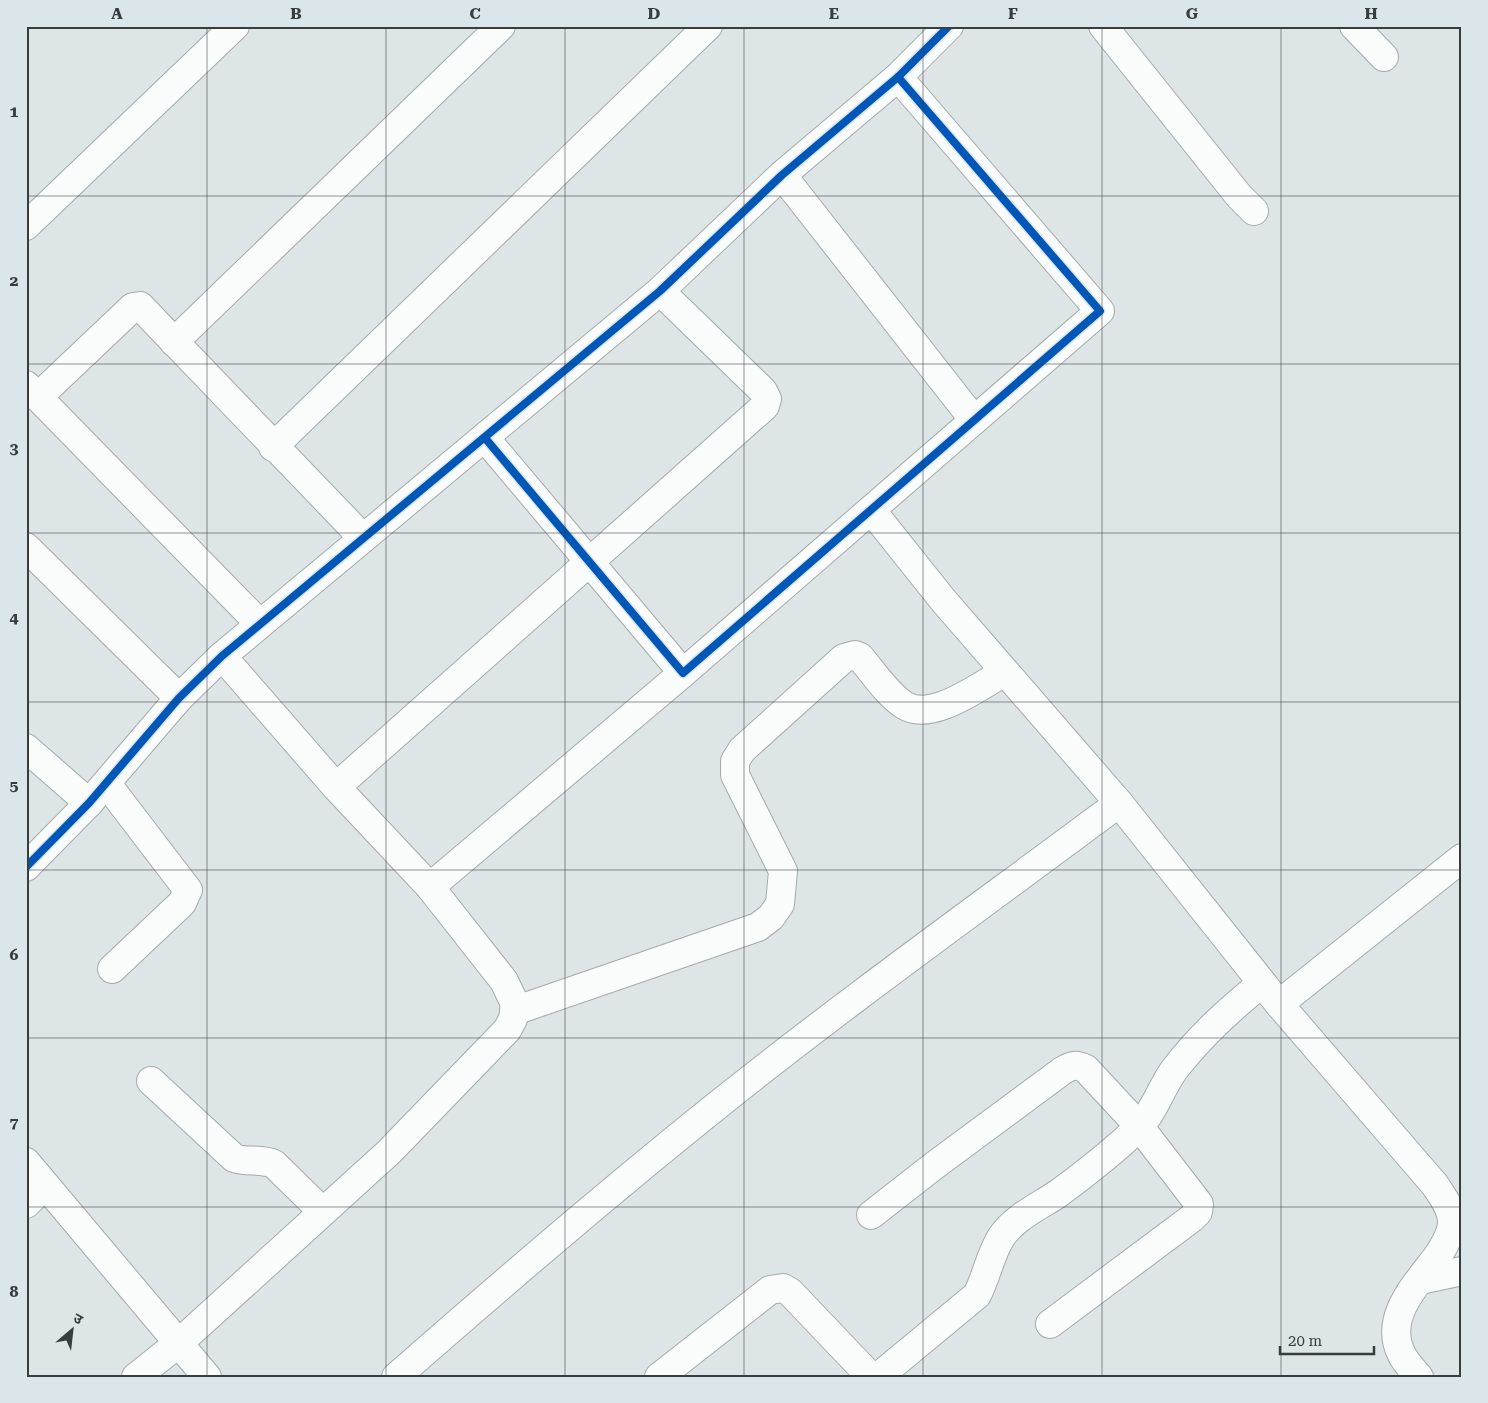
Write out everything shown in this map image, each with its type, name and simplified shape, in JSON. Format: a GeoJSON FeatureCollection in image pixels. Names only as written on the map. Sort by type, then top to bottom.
{"type":"FeatureCollection","features":[{"type":"Feature","properties":{"kind":"street"},"geometry":{"type":"LineString","coordinates":[[26,226],[235,26]]}},
{"type":"Feature","properties":{"kind":"street"},"geometry":{"type":"LineString","coordinates":[[174,342],[501,26]]}},
{"type":"Feature","properties":{"kind":"street"},"geometry":{"type":"LineString","coordinates":[[273,447],[708,26]]}},
{"type":"Feature","properties":{"kind":"street"},"geometry":{"type":"LineString","coordinates":[[26,867],[98,794],[179,698],[222,656],[660,291],[782,175],[898,77],[949,26]]}},
{"type":"Feature","properties":{"kind":"street"},"geometry":{"type":"LineString","coordinates":[[1103,26],[1239,196],[1254,211]]}},
{"type":"Feature","properties":{"kind":"street"},"geometry":{"type":"LineString","coordinates":[[1354,26],[1384,58]]}},
{"type":"Feature","properties":{"kind":"street"},"geometry":{"type":"LineString","coordinates":[[430,887],[872,511],[1100,311],[898,77]]}},
{"type":"Feature","properties":{"kind":"street"},"geometry":{"type":"LineString","coordinates":[[782,175],[974,420]]}},
{"type":"Feature","properties":{"kind":"street"},"geometry":{"type":"LineString","coordinates":[[336,786],[765,406],[766,399],[763,392],[660,291]]}},
{"type":"Feature","properties":{"kind":"street"},"geometry":{"type":"LineString","coordinates":[[260,624],[32,391],[136,305],[142,308],[273,447],[363,538]]}},
{"type":"Feature","properties":{"kind":"street"},"geometry":{"type":"LineString","coordinates":[[485,438],[683,673]]}},
{"type":"Feature","properties":{"kind":"street"},"geometry":{"type":"LineString","coordinates":[[872,511],[943,600],[1119,803],[1279,1004],[1435,1184],[1448,1205],[1452,1223],[1444,1246],[1404,1302],[1397,1318],[1396,1332],[1402,1355],[1419,1377]]}},
{"type":"Feature","properties":{"kind":"street"},"geometry":{"type":"LineString","coordinates":[[26,547],[179,698]]}},
{"type":"Feature","properties":{"kind":"street"},"geometry":{"type":"LineString","coordinates":[[514,1011],[758,927],[771,917],[780,904],[783,871],[736,775],[735,760],[742,750],[844,658],[855,655],[860,657],[896,698],[916,710],[928,711],[940,707],[1005,672]]}},
{"type":"Feature","properties":{"kind":"street"},"geometry":{"type":"LineString","coordinates":[[136,1377],[180,1342],[389,1152],[507,1030],[513,1019],[515,1004],[504,981],[430,887],[336,786],[222,656]]}},
{"type":"Feature","properties":{"kind":"street"},"geometry":{"type":"LineString","coordinates":[[26,748],[98,794],[188,890],[182,903],[112,968]]}},
{"type":"Feature","properties":{"kind":"street"},"geometry":{"type":"LineString","coordinates":[[396,1377],[548,1244],[718,1104],[820,1025],[1119,803]]}},
{"type":"Feature","properties":{"kind":"street"},"geometry":{"type":"LineString","coordinates":[[1279,1004],[1462,858]]}},
{"type":"Feature","properties":{"kind":"street"},"geometry":{"type":"LineString","coordinates":[[878,1377],[977,1295],[987,1278],[994,1253],[1011,1225],[1090,1170],[1139,1126],[1164,1090],[1172,1073],[1196,1041],[1262,983]]}},
{"type":"Feature","properties":{"kind":"street"},"geometry":{"type":"LineString","coordinates":[[871,1215],[934,1165],[1072,1065],[1078,1065],[1086,1069],[1139,1126],[1196,1199],[1199,1204],[1198,1212],[1050,1324]]}},
{"type":"Feature","properties":{"kind":"street"},"geometry":{"type":"LineString","coordinates":[[151,1081],[234,1158],[242,1161],[267,1161],[274,1164],[323,1212]]}},
{"type":"Feature","properties":{"kind":"street"},"geometry":{"type":"LineString","coordinates":[[26,1162],[36,1194],[180,1342],[207,1377]]}},
{"type":"Feature","properties":{"kind":"street"},"geometry":{"type":"LineString","coordinates":[[1420,1280],[1462,1270]]}},
{"type":"Feature","properties":{"kind":"street"},"geometry":{"type":"LineString","coordinates":[[659,1377],[770,1290],[776,1288],[790,1292],[871,1377]]}},
{"type":"Feature","properties":{"kind":"cycle path"},"geometry":{"type":"LineString","coordinates":[[26,867],[89,803],[179,698],[222,656],[660,291],[782,175],[898,77],[949,26]]}},
{"type":"Feature","properties":{"kind":"cycle path"},"geometry":{"type":"LineString","coordinates":[[485,438],[683,673],[1100,311],[898,77]]}}]}
